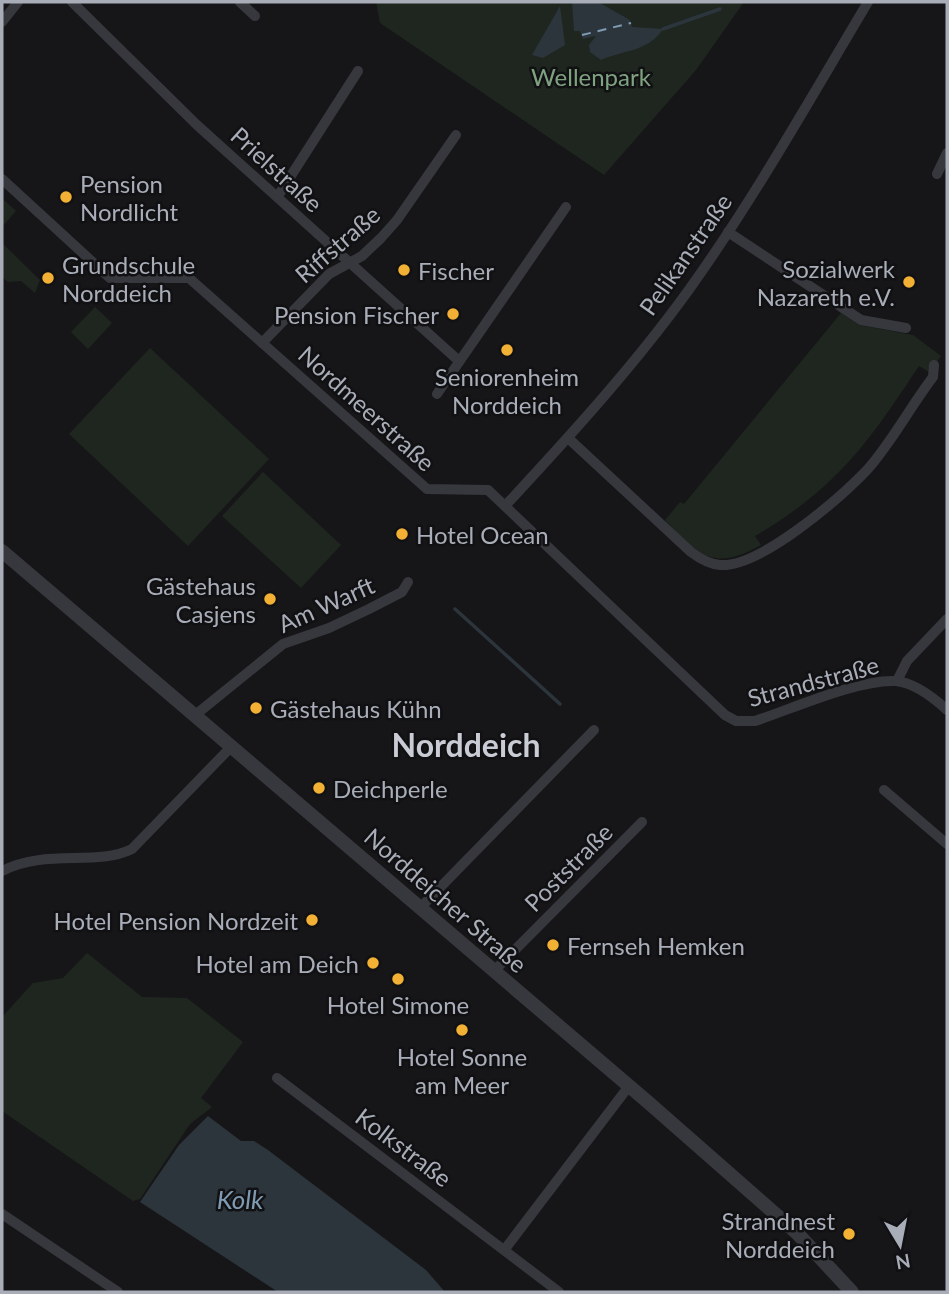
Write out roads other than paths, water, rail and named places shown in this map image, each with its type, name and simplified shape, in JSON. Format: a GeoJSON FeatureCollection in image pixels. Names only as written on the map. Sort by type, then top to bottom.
{"type":"FeatureCollection","features":[{"type":"Feature","properties":{"kind":"street"},"geometry":{"type":"LineString","coordinates":[[2,22],[19,2]]}},
{"type":"Feature","properties":{"kind":"street","name":"Prielstraße"},"geometry":{"type":"LineString","coordinates":[[72,2],[197,125],[459,361]]}},
{"type":"Feature","properties":{"kind":"street"},"geometry":{"type":"LineString","coordinates":[[240,2],[255,16]]}},
{"type":"Feature","properties":{"kind":"street","name":"Pelikanstraße"},"geometry":{"type":"LineString","coordinates":[[505,506],[568,438],[645,347],[728,232],[868,2]]}},
{"type":"Feature","properties":{"kind":"street"},"geometry":{"type":"LineString","coordinates":[[278,196],[358,71]]}},
{"type":"Feature","properties":{"kind":"street","name":"Riffstraße"},"geometry":{"type":"LineString","coordinates":[[262,343],[329,274],[362,256],[397,220],[456,135]]}},
{"type":"Feature","properties":{"kind":"street"},"geometry":{"type":"LineString","coordinates":[[937,174],[947,153]]}},
{"type":"Feature","properties":{"kind":"street","name":"Nordmeerstraße"},"geometry":{"type":"LineString","coordinates":[[2,179],[110,278],[189,278],[427,489],[488,490],[725,715]]}},
{"type":"Feature","properties":{"kind":"street"},"geometry":{"type":"LineString","coordinates":[[437,394],[566,207]]}},
{"type":"Feature","properties":{"kind":"street"},"geometry":{"type":"LineString","coordinates":[[728,232],[860,320],[906,328]]}},
{"type":"Feature","properties":{"kind":"street"},"geometry":{"type":"LineString","coordinates":[[568,438],[691,552],[707,562],[721,565],[734,563],[752,557],[807,524],[867,469],[933,377],[934,365]]}},
{"type":"Feature","properties":{"kind":"street","name":"Norddeicher Straße"},"geometry":{"type":"LineString","coordinates":[[2,551],[629,1086],[797,1233],[852,1292]]}},
{"type":"Feature","properties":{"kind":"street","name":"Am Warft"},"geometry":{"type":"LineString","coordinates":[[194,716],[283,644],[329,628],[369,609],[402,592],[408,582]]}},
{"type":"Feature","properties":{"kind":"street"},"geometry":{"type":"LineString","coordinates":[[897,681],[907,661],[947,620]]}},
{"type":"Feature","properties":{"kind":"street","name":"Strandstraße"},"geometry":{"type":"LineString","coordinates":[[725,715],[736,721],[755,721],[862,686],[897,681],[931,695],[947,710]]}},
{"type":"Feature","properties":{"kind":"street"},"geometry":{"type":"LineString","coordinates":[[420,908],[594,730]]}},
{"type":"Feature","properties":{"kind":"street"},"geometry":{"type":"LineString","coordinates":[[2,871],[43,857],[112,855],[132,849],[231,747]]}},
{"type":"Feature","properties":{"kind":"street"},"geometry":{"type":"LineString","coordinates":[[884,790],[947,844]]}},
{"type":"Feature","properties":{"kind":"street","name":"Poststraße"},"geometry":{"type":"LineString","coordinates":[[494,971],[642,822]]}},
{"type":"Feature","properties":{"kind":"street","name":"Kolkstraße"},"geometry":{"type":"LineString","coordinates":[[277,1078],[559,1292]]}},
{"type":"Feature","properties":{"kind":"street"},"geometry":{"type":"LineString","coordinates":[[505,1249],[629,1086]]}},
{"type":"Feature","properties":{"kind":"street"},"geometry":{"type":"LineString","coordinates":[[2,1214],[118,1292]]}},
{"type":"Feature","properties":{"kind":"water"},"geometry":{"type":"Polygon","coordinates":[[[572,2],[598,2],[630,20],[632,27],[663,29],[657,37],[643,46],[601,60],[590,52],[589,45],[596,36],[583,39],[580,31],[574,31],[572,2]]]}},
{"type":"Feature","properties":{"kind":"water"},"geometry":{"type":"Polygon","coordinates":[[[560,6],[565,45],[543,58],[532,55],[560,6]]]}},
{"type":"Feature","properties":{"kind":"water","name":"Kolk"},"geometry":{"type":"Polygon","coordinates":[[[208,1116],[241,1141],[254,1141],[268,1150],[426,1270],[445,1292],[278,1292],[140,1202],[179,1145],[208,1116]]]}},
{"type":"Feature","properties":{"kind":"waterway"},"geometry":{"type":"LineString","coordinates":[[663,29],[720,9]]}},
{"type":"Feature","properties":{"kind":"waterway"},"geometry":{"type":"LineString","coordinates":[[455,609],[560,704]]}},
{"type":"Feature","properties":{"kind":"place","name":"Pension Nordlicht"},"geometry":{"type":"Point","coordinates":[66,197]}},
{"type":"Feature","properties":{"kind":"place","name":"Fischer"},"geometry":{"type":"Point","coordinates":[404,270]}},
{"type":"Feature","properties":{"kind":"place","name":"Grundschule Norddeich"},"geometry":{"type":"Point","coordinates":[48,278]}},
{"type":"Feature","properties":{"kind":"place","name":"Sozialwerk Nazareth e.V."},"geometry":{"type":"Point","coordinates":[909,282]}},
{"type":"Feature","properties":{"kind":"place","name":"Pension Fischer"},"geometry":{"type":"Point","coordinates":[453,314]}},
{"type":"Feature","properties":{"kind":"place","name":"Seniorenheim Norddeich"},"geometry":{"type":"Point","coordinates":[507,350]}},
{"type":"Feature","properties":{"kind":"place","name":"Hotel Ocean"},"geometry":{"type":"Point","coordinates":[402,534]}},
{"type":"Feature","properties":{"kind":"place","name":"Gästehaus Casjens"},"geometry":{"type":"Point","coordinates":[270,599]}},
{"type":"Feature","properties":{"kind":"place","name":"Gästehaus Kühn"},"geometry":{"type":"Point","coordinates":[256,708]}},
{"type":"Feature","properties":{"kind":"place","name":"Deichperle"},"geometry":{"type":"Point","coordinates":[319,788]}},
{"type":"Feature","properties":{"kind":"place","name":"Hotel Pension Nordzeit"},"geometry":{"type":"Point","coordinates":[312,920]}},
{"type":"Feature","properties":{"kind":"place","name":"Fernseh Hemken"},"geometry":{"type":"Point","coordinates":[553,945]}},
{"type":"Feature","properties":{"kind":"place","name":"Hotel am Deich"},"geometry":{"type":"Point","coordinates":[373,963]}},
{"type":"Feature","properties":{"kind":"place","name":"Hotel Simone"},"geometry":{"type":"Point","coordinates":[398,979]}},
{"type":"Feature","properties":{"kind":"place","name":"Hotel Sonne am Meer"},"geometry":{"type":"Point","coordinates":[462,1030]}},
{"type":"Feature","properties":{"kind":"place","name":"Strandnest Norddeich"},"geometry":{"type":"Point","coordinates":[849,1234]}},
{"type":"Feature","properties":{"kind":"district","name":"Norddeich"},"geometry":{"type":"Point","coordinates":[466,744]}},
{"type":"Feature","properties":{"kind":"park label","name":"Wellenpark"},"geometry":{"type":"Point","coordinates":[591,76]}}]}
